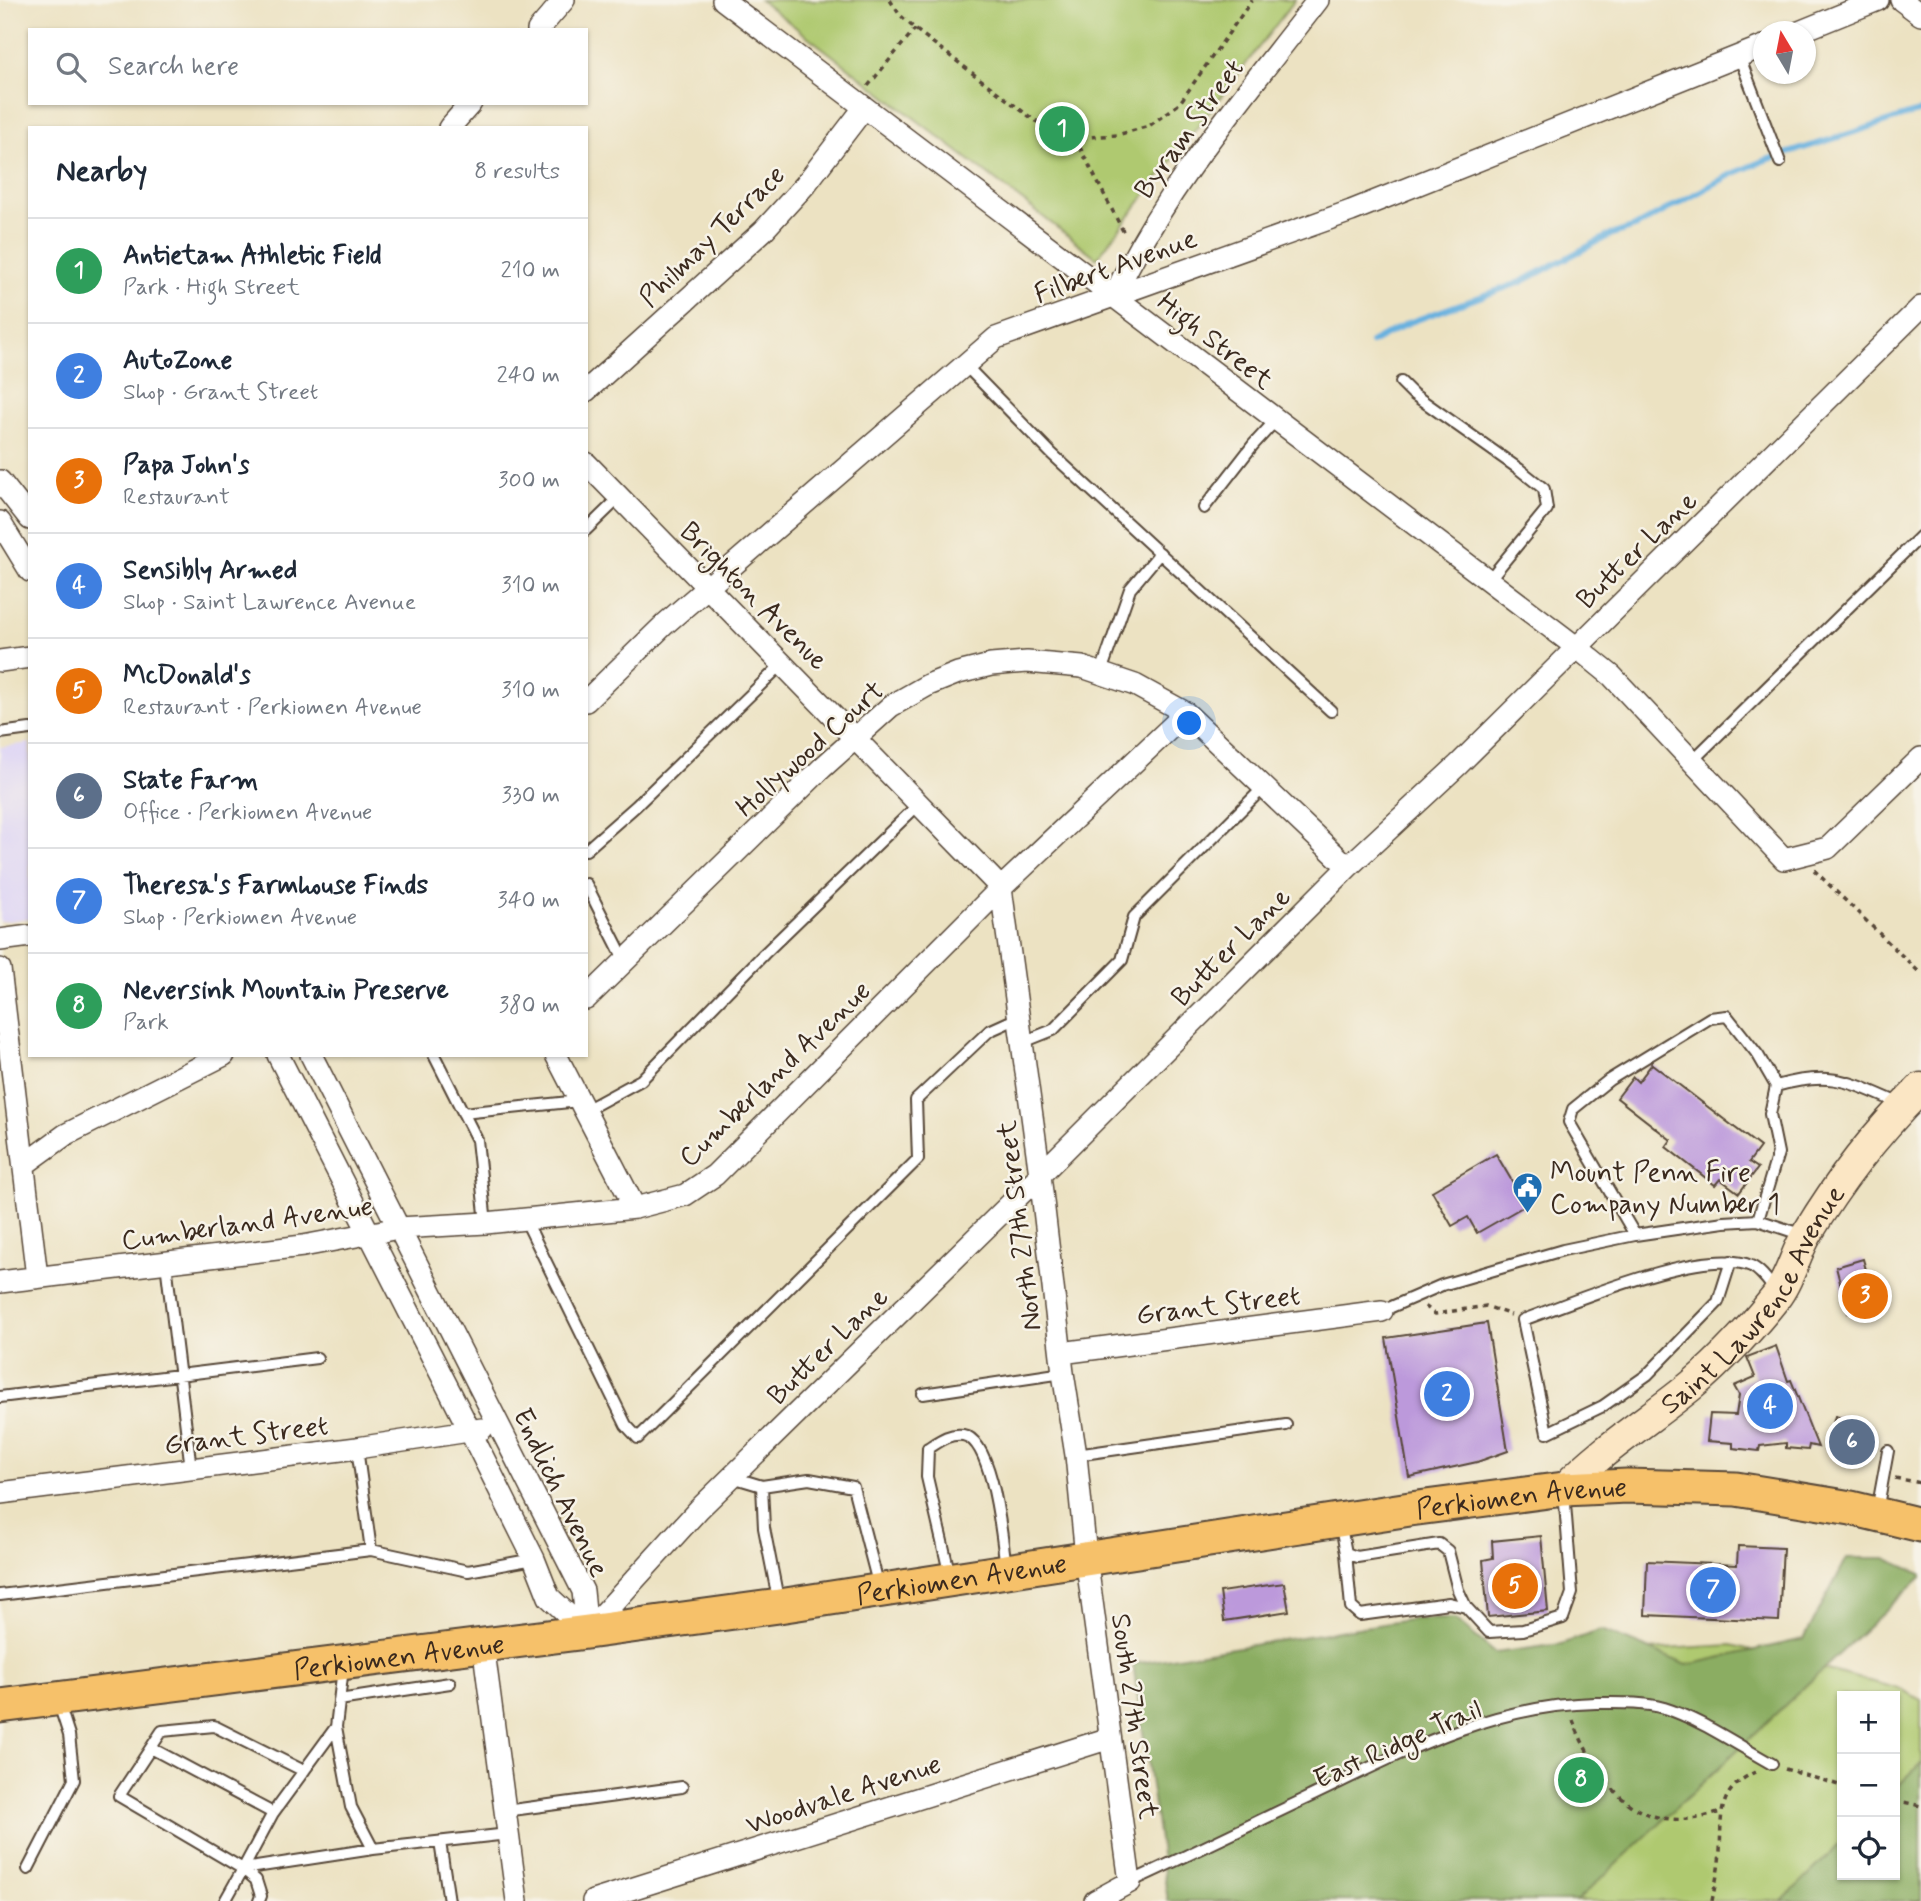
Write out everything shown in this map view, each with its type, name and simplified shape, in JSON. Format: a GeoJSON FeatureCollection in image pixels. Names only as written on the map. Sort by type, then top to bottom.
{"type":"FeatureCollection","features":[{"type":"Feature","properties":{"kind":"main road","name":"Saint Lawrence Avenue"},"geometry":{"type":"LineString","coordinates":[[1564,1489],[1587,1465],[1693,1383],[1720,1358],[1778,1294],[1806,1236],[1849,1173],[1912,1096]]}},
{"type":"Feature","properties":{"kind":"main road","name":"Perkiomen Avenue"},"geometry":{"type":"LineString","coordinates":[[0,1706],[779,1606],[1086,1557],[1564,1489],[1640,1486],[1736,1489],[1801,1499],[1921,1525]]}},
{"type":"Feature","properties":{"kind":"street"},"geometry":{"type":"LineString","coordinates":[[540,28],[564,0]]}},
{"type":"Feature","properties":{"kind":"street","name":"High Street"},"geometry":{"type":"LineString","coordinates":[[723,0],[864,99],[1275,421],[1575,646],[1612,676],[1784,859],[1799,855]]}},
{"type":"Feature","properties":{"kind":"street","name":"Byram Street"},"geometry":{"type":"LineString","coordinates":[[1114,296],[1134,253],[1169,195],[1318,0]]}},
{"type":"Feature","properties":{"kind":"street"},"geometry":{"type":"LineString","coordinates":[[1816,25],[1878,0]]}},
{"type":"Feature","properties":{"kind":"street"},"geometry":{"type":"LineString","coordinates":[[1901,0],[1921,15]]}},
{"type":"Feature","properties":{"kind":"street","name":"Filbert Avenue"},"geometry":{"type":"LineString","coordinates":[[588,699],[665,624],[996,338],[1363,206],[1753,50]]}},
{"type":"Feature","properties":{"kind":"street","name":"Philmay Terrace"},"geometry":{"type":"LineString","coordinates":[[588,389],[762,231],[804,185],[864,99]]}},
{"type":"Feature","properties":{"kind":"street"},"geometry":{"type":"LineString","coordinates":[[451,126],[469,105]]}},
{"type":"Feature","properties":{"kind":"street","name":"Butter Lane"},"geometry":{"type":"LineString","coordinates":[[587,1632],[699,1509],[1921,307]]}},
{"type":"Feature","properties":{"kind":"street","name":"Brighton Avenue"},"geometry":{"type":"LineString","coordinates":[[588,465],[1001,888]]}},
{"type":"Feature","properties":{"kind":"street"},"geometry":{"type":"LineString","coordinates":[[0,481],[28,516]]}},
{"type":"Feature","properties":{"kind":"street"},"geometry":{"type":"LineString","coordinates":[[0,522],[28,568]]}},
{"type":"Feature","properties":{"kind":"street"},"geometry":{"type":"LineString","coordinates":[[0,661],[28,657]]}},
{"type":"Feature","properties":{"kind":"street","name":"Hollywood Court"},"geometry":{"type":"LineString","coordinates":[[588,997],[891,706],[928,685],[958,673],[991,665],[1060,663],[1101,672],[1135,684],[1186,713],[1349,867]]}},
{"type":"Feature","properties":{"kind":"street","name":"Cumberland Avenue"},"geometry":{"type":"LineString","coordinates":[[0,1282],[303,1247],[400,1228],[486,1223],[635,1208],[685,1195],[715,1175],[1001,888],[1186,713]]}},
{"type":"Feature","properties":{"kind":"street"},"geometry":{"type":"LineString","coordinates":[[1799,855],[1828,848],[1921,758]]}},
{"type":"Feature","properties":{"kind":"street","name":"North 27th Street"},"geometry":{"type":"LineString","coordinates":[[1001,888],[1076,1455],[1086,1557]]}},
{"type":"Feature","properties":{"kind":"street"},"geometry":{"type":"LineString","coordinates":[[0,940],[28,936]]}},
{"type":"Feature","properties":{"kind":"street"},"geometry":{"type":"LineString","coordinates":[[0,969],[37,1277]]}},
{"type":"Feature","properties":{"kind":"street"},"geometry":{"type":"LineString","coordinates":[[25,1164],[65,1135],[220,1057]]}},
{"type":"Feature","properties":{"kind":"street","name":"Endlich Avenue"},"geometry":{"type":"LineString","coordinates":[[279,1057],[470,1431],[550,1597],[587,1632]]}},
{"type":"Feature","properties":{"kind":"street","name":"Endlich Avenue"},"geometry":{"type":"LineString","coordinates":[[312,1057],[583,1591],[587,1632]]}},
{"type":"Feature","properties":{"kind":"street"},"geometry":{"type":"LineString","coordinates":[[557,1057],[635,1208]]}},
{"type":"Feature","properties":{"kind":"street","name":"Grant Street"},"geometry":{"type":"LineString","coordinates":[[1062,1363],[1382,1311]]}},
{"type":"Feature","properties":{"kind":"street","name":"Grant Street"},"geometry":{"type":"LineString","coordinates":[[0,1493],[357,1448],[498,1427]]}},
{"type":"Feature","properties":{"kind":"street","name":"South 27th Street"},"geometry":{"type":"LineString","coordinates":[[1086,1557],[1130,1882]]}},
{"type":"Feature","properties":{"kind":"street"},"geometry":{"type":"LineString","coordinates":[[483,1644],[517,1901]]}},
{"type":"Feature","properties":{"kind":"street","name":"Woodvale Avenue"},"geometry":{"type":"LineString","coordinates":[[593,1901],[1110,1738]]}},
{"type":"Feature","properties":{"kind":"street"},"geometry":{"type":"LineString","coordinates":[[1095,1901],[1130,1882]]}},
{"type":"Feature","properties":{"kind":"lane"},"geometry":{"type":"LineString","coordinates":[[1739,56],[1780,162]]}},
{"type":"Feature","properties":{"kind":"lane"},"geometry":{"type":"LineString","coordinates":[[966,366],[1052,454],[1331,711]]}},
{"type":"Feature","properties":{"kind":"lane"},"geometry":{"type":"LineString","coordinates":[[1401,382],[1413,394],[1519,468],[1544,489],[1546,509],[1488,581]]}},
{"type":"Feature","properties":{"kind":"lane"},"geometry":{"type":"LineString","coordinates":[[1204,508],[1275,421]]}},
{"type":"Feature","properties":{"kind":"lane"},"geometry":{"type":"LineString","coordinates":[[588,528],[620,498]]}},
{"type":"Feature","properties":{"kind":"lane"},"geometry":{"type":"LineString","coordinates":[[1693,760],[1921,536]]}},
{"type":"Feature","properties":{"kind":"lane"},"geometry":{"type":"LineString","coordinates":[[1101,672],[1130,589],[1160,553]]}},
{"type":"Feature","properties":{"kind":"lane"},"geometry":{"type":"LineString","coordinates":[[588,848],[664,779],[783,663]]}},
{"type":"Feature","properties":{"kind":"lane"},"geometry":{"type":"LineString","coordinates":[[0,733],[28,729]]}},
{"type":"Feature","properties":{"kind":"lane"},"geometry":{"type":"LineString","coordinates":[[1023,1042],[1053,1030],[1122,960],[1134,917],[1264,787]]}},
{"type":"Feature","properties":{"kind":"lane"},"geometry":{"type":"LineString","coordinates":[[463,1113],[581,1106],[641,1080],[764,954],[920,803]]}},
{"type":"Feature","properties":{"kind":"lane"},"geometry":{"type":"LineString","coordinates":[[588,888],[625,961]]}},
{"type":"Feature","properties":{"kind":"lane"},"geometry":{"type":"LineString","coordinates":[[1635,1235],[1569,1122],[1573,1109],[1609,1080],[1710,1018],[1727,1016],[1758,1055],[1776,1086],[1770,1114],[1778,1153],[1758,1220]]}},
{"type":"Feature","properties":{"kind":"lane"},"geometry":{"type":"LineString","coordinates":[[525,1219],[626,1424],[638,1438],[918,1159],[916,1100],[989,1031],[1020,1017]]}},
{"type":"Feature","properties":{"kind":"lane"},"geometry":{"type":"LineString","coordinates":[[435,1057],[477,1140],[486,1223]]}},
{"type":"Feature","properties":{"kind":"lane"},"geometry":{"type":"LineString","coordinates":[[1776,1086],[1803,1078],[1832,1077],[1912,1096]]}},
{"type":"Feature","properties":{"kind":"lane"},"geometry":{"type":"LineString","coordinates":[[1382,1311],[1415,1299],[1442,1285],[1563,1250],[1635,1235],[1724,1222],[1758,1220],[1806,1236]]}},
{"type":"Feature","properties":{"kind":"lane"},"geometry":{"type":"LineString","coordinates":[[1731,1261],[1718,1302],[1647,1375],[1603,1406],[1548,1433],[1523,1320],[1661,1270],[1731,1261],[1750,1266],[1763,1274],[1778,1294]]}},
{"type":"Feature","properties":{"kind":"lane"},"geometry":{"type":"LineString","coordinates":[[166,1263],[191,1469]]}},
{"type":"Feature","properties":{"kind":"lane"},"geometry":{"type":"LineString","coordinates":[[0,1397],[317,1358]]}},
{"type":"Feature","properties":{"kind":"lane"},"geometry":{"type":"LineString","coordinates":[[923,1394],[1062,1363]]}},
{"type":"Feature","properties":{"kind":"lane"},"geometry":{"type":"LineString","coordinates":[[1076,1455],[1286,1425]]}},
{"type":"Feature","properties":{"kind":"lane"},"geometry":{"type":"LineString","coordinates":[[951,1578],[927,1477],[928,1448],[944,1437],[964,1435],[976,1442],[983,1455],[996,1497],[1007,1569]]}},
{"type":"Feature","properties":{"kind":"lane"},"geometry":{"type":"LineString","coordinates":[[357,1448],[371,1550]]}},
{"type":"Feature","properties":{"kind":"lane"},"geometry":{"type":"LineString","coordinates":[[1876,1514],[1888,1451]]}},
{"type":"Feature","properties":{"kind":"lane"},"geometry":{"type":"LineString","coordinates":[[732,1477],[762,1486],[809,1479],[853,1487],[879,1590]]}},
{"type":"Feature","properties":{"kind":"lane"},"geometry":{"type":"LineString","coordinates":[[762,1486],[764,1528],[779,1606]]}},
{"type":"Feature","properties":{"kind":"lane"},"geometry":{"type":"LineString","coordinates":[[1346,1553],[1357,1557],[1439,1544],[1448,1551],[1452,1572],[1466,1607],[1489,1632],[1523,1630],[1563,1618],[1572,1593],[1564,1489]]}},
{"type":"Feature","properties":{"kind":"lane"},"geometry":{"type":"LineString","coordinates":[[1340,1520],[1351,1606],[1360,1615],[1449,1603],[1466,1607]]}},
{"type":"Feature","properties":{"kind":"lane"},"geometry":{"type":"LineString","coordinates":[[0,1595],[371,1550],[468,1571],[534,1559]]}},
{"type":"Feature","properties":{"kind":"lane"},"geometry":{"type":"LineString","coordinates":[[344,1661],[336,1727],[351,1807],[373,1849]]}},
{"type":"Feature","properties":{"kind":"lane"},"geometry":{"type":"LineString","coordinates":[[339,1700],[450,1684]]}},
{"type":"Feature","properties":{"kind":"lane"},"geometry":{"type":"LineString","coordinates":[[28,1869],[74,1780],[69,1735],[57,1699]]}},
{"type":"Feature","properties":{"kind":"lane"},"geometry":{"type":"LineString","coordinates":[[1130,1882],[1420,1744],[1483,1721],[1528,1709],[1583,1703],[1629,1702],[1665,1709],[1706,1727],[1772,1764]]}},
{"type":"Feature","properties":{"kind":"lane"},"geometry":{"type":"LineString","coordinates":[[259,1901],[261,1896],[256,1880],[243,1869],[120,1796],[162,1731],[214,1726],[304,1771]]}},
{"type":"Feature","properties":{"kind":"lane"},"geometry":{"type":"LineString","coordinates":[[225,1901],[273,1813],[336,1727]]}},
{"type":"Feature","properties":{"kind":"lane"},"geometry":{"type":"LineString","coordinates":[[151,1748],[273,1813]]}},
{"type":"Feature","properties":{"kind":"lane"},"geometry":{"type":"LineString","coordinates":[[506,1811],[682,1787]]}},
{"type":"Feature","properties":{"kind":"lane"},"geometry":{"type":"LineString","coordinates":[[243,1869],[373,1849],[509,1834]]}},
{"type":"Feature","properties":{"kind":"lane"},"geometry":{"type":"LineString","coordinates":[[440,1842],[449,1901]]}},
{"type":"Feature","properties":{"kind":"path"},"geometry":{"type":"LineString","coordinates":[[890,0],[899,14],[915,29],[1034,120],[1075,138],[1117,135],[1149,127],[1179,104],[1252,0]]}},
{"type":"Feature","properties":{"kind":"path"},"geometry":{"type":"LineString","coordinates":[[864,99],[915,29]]}},
{"type":"Feature","properties":{"kind":"path"},"geometry":{"type":"LineString","coordinates":[[1075,138],[1134,253]]}},
{"type":"Feature","properties":{"kind":"path"},"geometry":{"type":"LineString","coordinates":[[1799,855],[1921,974]]}},
{"type":"Feature","properties":{"kind":"path"},"geometry":{"type":"LineString","coordinates":[[1435,1314],[1486,1306],[1523,1320]]}},
{"type":"Feature","properties":{"kind":"path"},"geometry":{"type":"LineString","coordinates":[[1571,1717],[1600,1773],[1640,1811],[1660,1817],[1685,1819],[1705,1818],[1720,1812],[1720,1854],[1712,1901]]}},
{"type":"Feature","properties":{"kind":"path"},"geometry":{"type":"LineString","coordinates":[[1900,1801],[1921,1806]]}},
{"type":"Feature","properties":{"kind":"shaded area"},"geometry":{"type":"Polygon","coordinates":[[[28,743],[28,918],[0,922],[0,747],[28,743]]]}},
{"type":"Feature","properties":{"kind":"green space"},"geometry":{"type":"Polygon","coordinates":[[[760,0],[1295,0],[1097,258],[760,0]]]}},
{"type":"Feature","properties":{"kind":"green space"},"geometry":{"type":"Polygon","coordinates":[[[1847,1558],[1885,1558],[1921,1574],[1921,1577],[1577,1901],[1168,1901],[1133,1664],[1414,1619],[1455,1619],[1495,1653],[1561,1644],[1602,1630],[1687,1665],[1804,1639],[1847,1558]]]}},
{"type":"Feature","properties":{"kind":"green space"},"geometry":{"type":"Polygon","coordinates":[[[1732,1645],[1903,1690],[1921,1700],[1921,1901],[1186,1901],[1613,1652],[1732,1645]]]}},
{"type":"Feature","properties":{"kind":"green space"},"geometry":{"type":"Polygon","coordinates":[[[1921,1763],[1921,1901],[1782,1901],[1837,1847],[1837,1880],[1900,1880],[1900,1784],[1921,1763]]]}},
{"type":"Feature","properties":{"kind":"building"},"geometry":{"type":"Polygon","coordinates":[[[1652,1064],[1760,1147],[1749,1162],[1758,1168],[1739,1193],[1720,1179],[1715,1185],[1666,1147],[1671,1140],[1617,1098],[1633,1077],[1638,1082],[1652,1064]]]}},
{"type":"Feature","properties":{"kind":"building"},"geometry":{"type":"Polygon","coordinates":[[[1496,1154],[1526,1205],[1477,1233],[1468,1217],[1452,1226],[1432,1191],[1496,1154]]]}},
{"type":"Feature","properties":{"kind":"building"},"geometry":{"type":"Polygon","coordinates":[[[1863,1259],[1876,1306],[1848,1313],[1836,1267],[1863,1259]]]}},
{"type":"Feature","properties":{"kind":"building"},"geometry":{"type":"Polygon","coordinates":[[[1487,1323],[1508,1451],[1477,1462],[1409,1477],[1386,1338],[1487,1323]]]}},
{"type":"Feature","properties":{"kind":"building"},"geometry":{"type":"Polygon","coordinates":[[[1776,1346],[1788,1381],[1791,1380],[1818,1447],[1809,1445],[1808,1450],[1786,1448],[1786,1443],[1760,1446],[1759,1451],[1733,1448],[1733,1443],[1707,1441],[1710,1414],[1736,1415],[1739,1395],[1734,1386],[1755,1377],[1747,1357],[1776,1346]]]}},
{"type":"Feature","properties":{"kind":"building"},"geometry":{"type":"Polygon","coordinates":[[[1835,1416],[1872,1426],[1863,1459],[1826,1449],[1835,1416]]]}},
{"type":"Feature","properties":{"kind":"building"},"geometry":{"type":"Polygon","coordinates":[[[1541,1536],[1548,1611],[1488,1617],[1483,1560],[1493,1558],[1492,1541],[1541,1536]]]}},
{"type":"Feature","properties":{"kind":"building"},"geometry":{"type":"Polygon","coordinates":[[[1738,1546],[1783,1548],[1779,1621],[1645,1615],[1647,1561],[1737,1565],[1738,1546]]]}},
{"type":"Feature","properties":{"kind":"building"},"geometry":{"type":"Polygon","coordinates":[[[1284,1583],[1289,1611],[1224,1621],[1220,1592],[1284,1583]]]}},
{"type":"Feature","properties":{"kind":"waterway"},"geometry":{"type":"LineString","coordinates":[[1371,343],[1408,323],[1521,282],[1610,235],[1635,227],[1732,174],[1763,161],[1921,111]]}},
{"type":"Feature","properties":{"kind":"place","name":"Antietam Athletic Field"},"geometry":{"type":"Point","coordinates":[1062,129]}},
{"type":"Feature","properties":{"kind":"place","name":"Mount Penn Fire Company Number 1"},"geometry":{"type":"Point","coordinates":[1527,1214]}},
{"type":"Feature","properties":{"kind":"place","name":"Papa John's"},"geometry":{"type":"Point","coordinates":[1865,1296]}},
{"type":"Feature","properties":{"kind":"place","name":"AutoZone"},"geometry":{"type":"Point","coordinates":[1447,1394]}},
{"type":"Feature","properties":{"kind":"place","name":"Sensibly Armed"},"geometry":{"type":"Point","coordinates":[1770,1406]}},
{"type":"Feature","properties":{"kind":"place","name":"State Farm"},"geometry":{"type":"Point","coordinates":[1852,1442]}},
{"type":"Feature","properties":{"kind":"place","name":"McDonald's"},"geometry":{"type":"Point","coordinates":[1515,1586]}},
{"type":"Feature","properties":{"kind":"place","name":"Theresa's Farmhouse Finds"},"geometry":{"type":"Point","coordinates":[1713,1590]}},
{"type":"Feature","properties":{"kind":"place","name":"Neversink Mountain Preserve"},"geometry":{"type":"Point","coordinates":[1581,1780]}}]}
